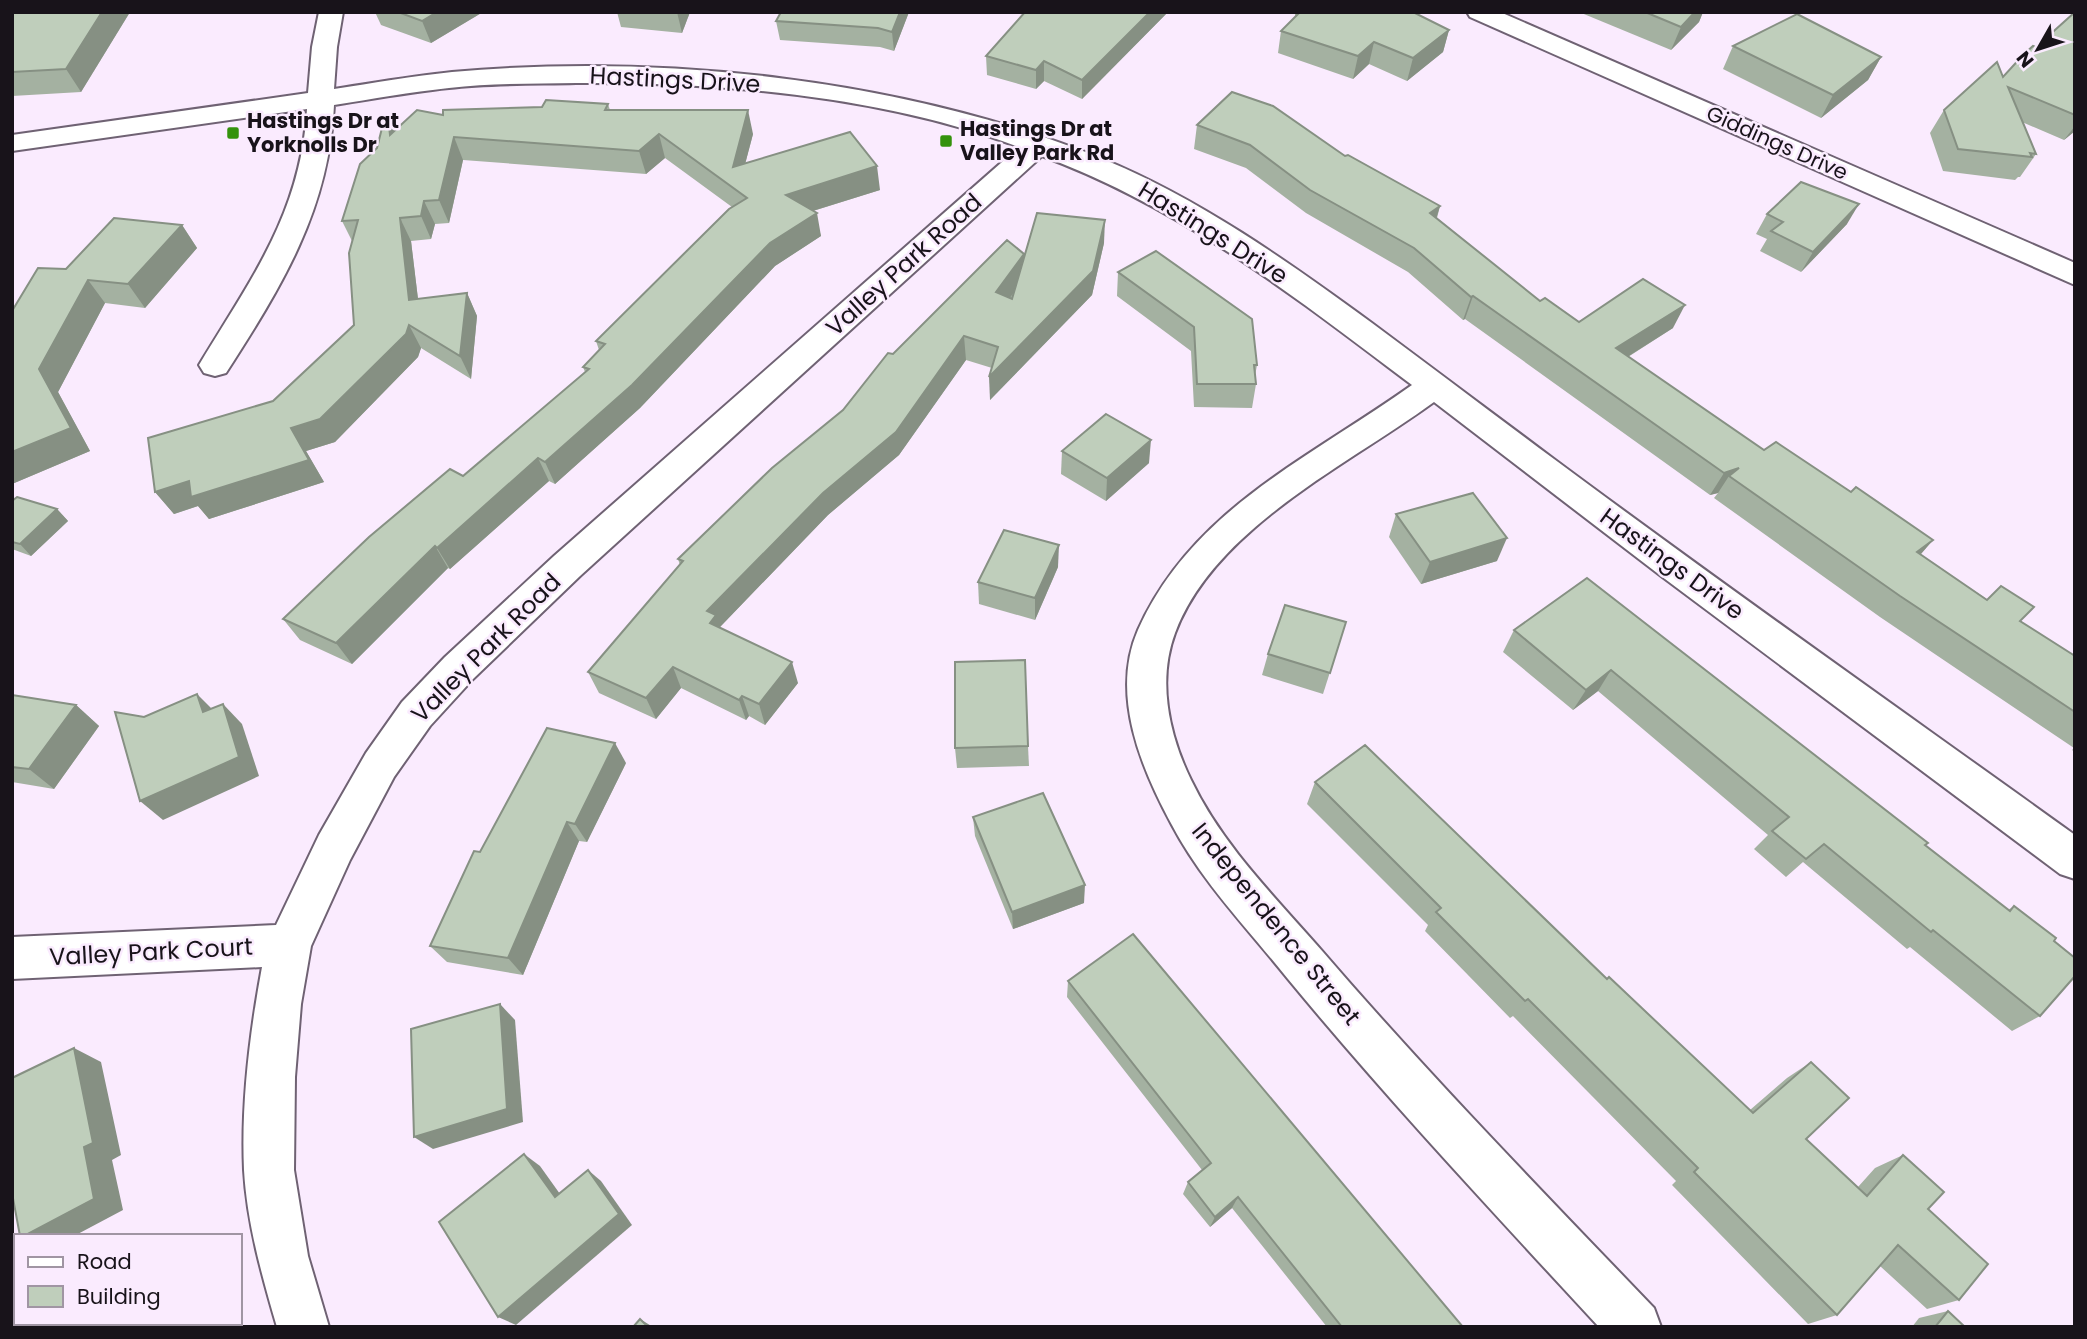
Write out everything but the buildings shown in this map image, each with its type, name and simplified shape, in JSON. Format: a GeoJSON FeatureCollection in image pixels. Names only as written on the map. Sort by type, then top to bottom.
{"type":"FeatureCollection","features":[{"type":"Feature","properties":{"kind":"street"},"geometry":{"type":"LineString","coordinates":[[215,365],[261,295],[302,206],[315,164],[327,29],[331,12]]}},
{"type":"Feature","properties":{"kind":"street","name":"Giddings Drive"},"geometry":{"type":"LineString","coordinates":[[1479,12],[2068,263]]}},
{"type":"Feature","properties":{"kind":"street","name":"Hastings Drive"},"geometry":{"type":"LineString","coordinates":[[12,143],[451,80],[519,75],[601,74],[827,91],[882,101],[1038,145],[1144,188],[1193,216],[1318,299],[2075,860]]}},
{"type":"Feature","properties":{"kind":"street","name":"Valley Park Road"},"geometry":{"type":"LineString","coordinates":[[303,1327],[282,1256],[269,1170],[273,1053],[278,1004],[289,945],[334,848],[380,765],[416,714],[459,668],[598,538],[1038,145]]}},
{"type":"Feature","properties":{"kind":"street","name":"Independence Street"},"geometry":{"type":"LineString","coordinates":[[1434,386],[1274,495],[1236,525],[1194,570],[1173,600],[1156,632],[1149,660],[1146,702],[1153,736],[1187,813],[1211,852],[1338,1004],[1635,1327]]}},
{"type":"Feature","properties":{"kind":"street","name":"Valley Park Court"},"geometry":{"type":"LineString","coordinates":[[12,958],[289,945]]}},
{"type":"Feature","properties":{"kind":"place","name":"Hastings Dr at Yorknolls Dr"},"geometry":{"type":"Point","coordinates":[233,133]}},
{"type":"Feature","properties":{"kind":"place","name":"Hastings Dr at Valley Park Rd"},"geometry":{"type":"Point","coordinates":[946,141]}}]}
